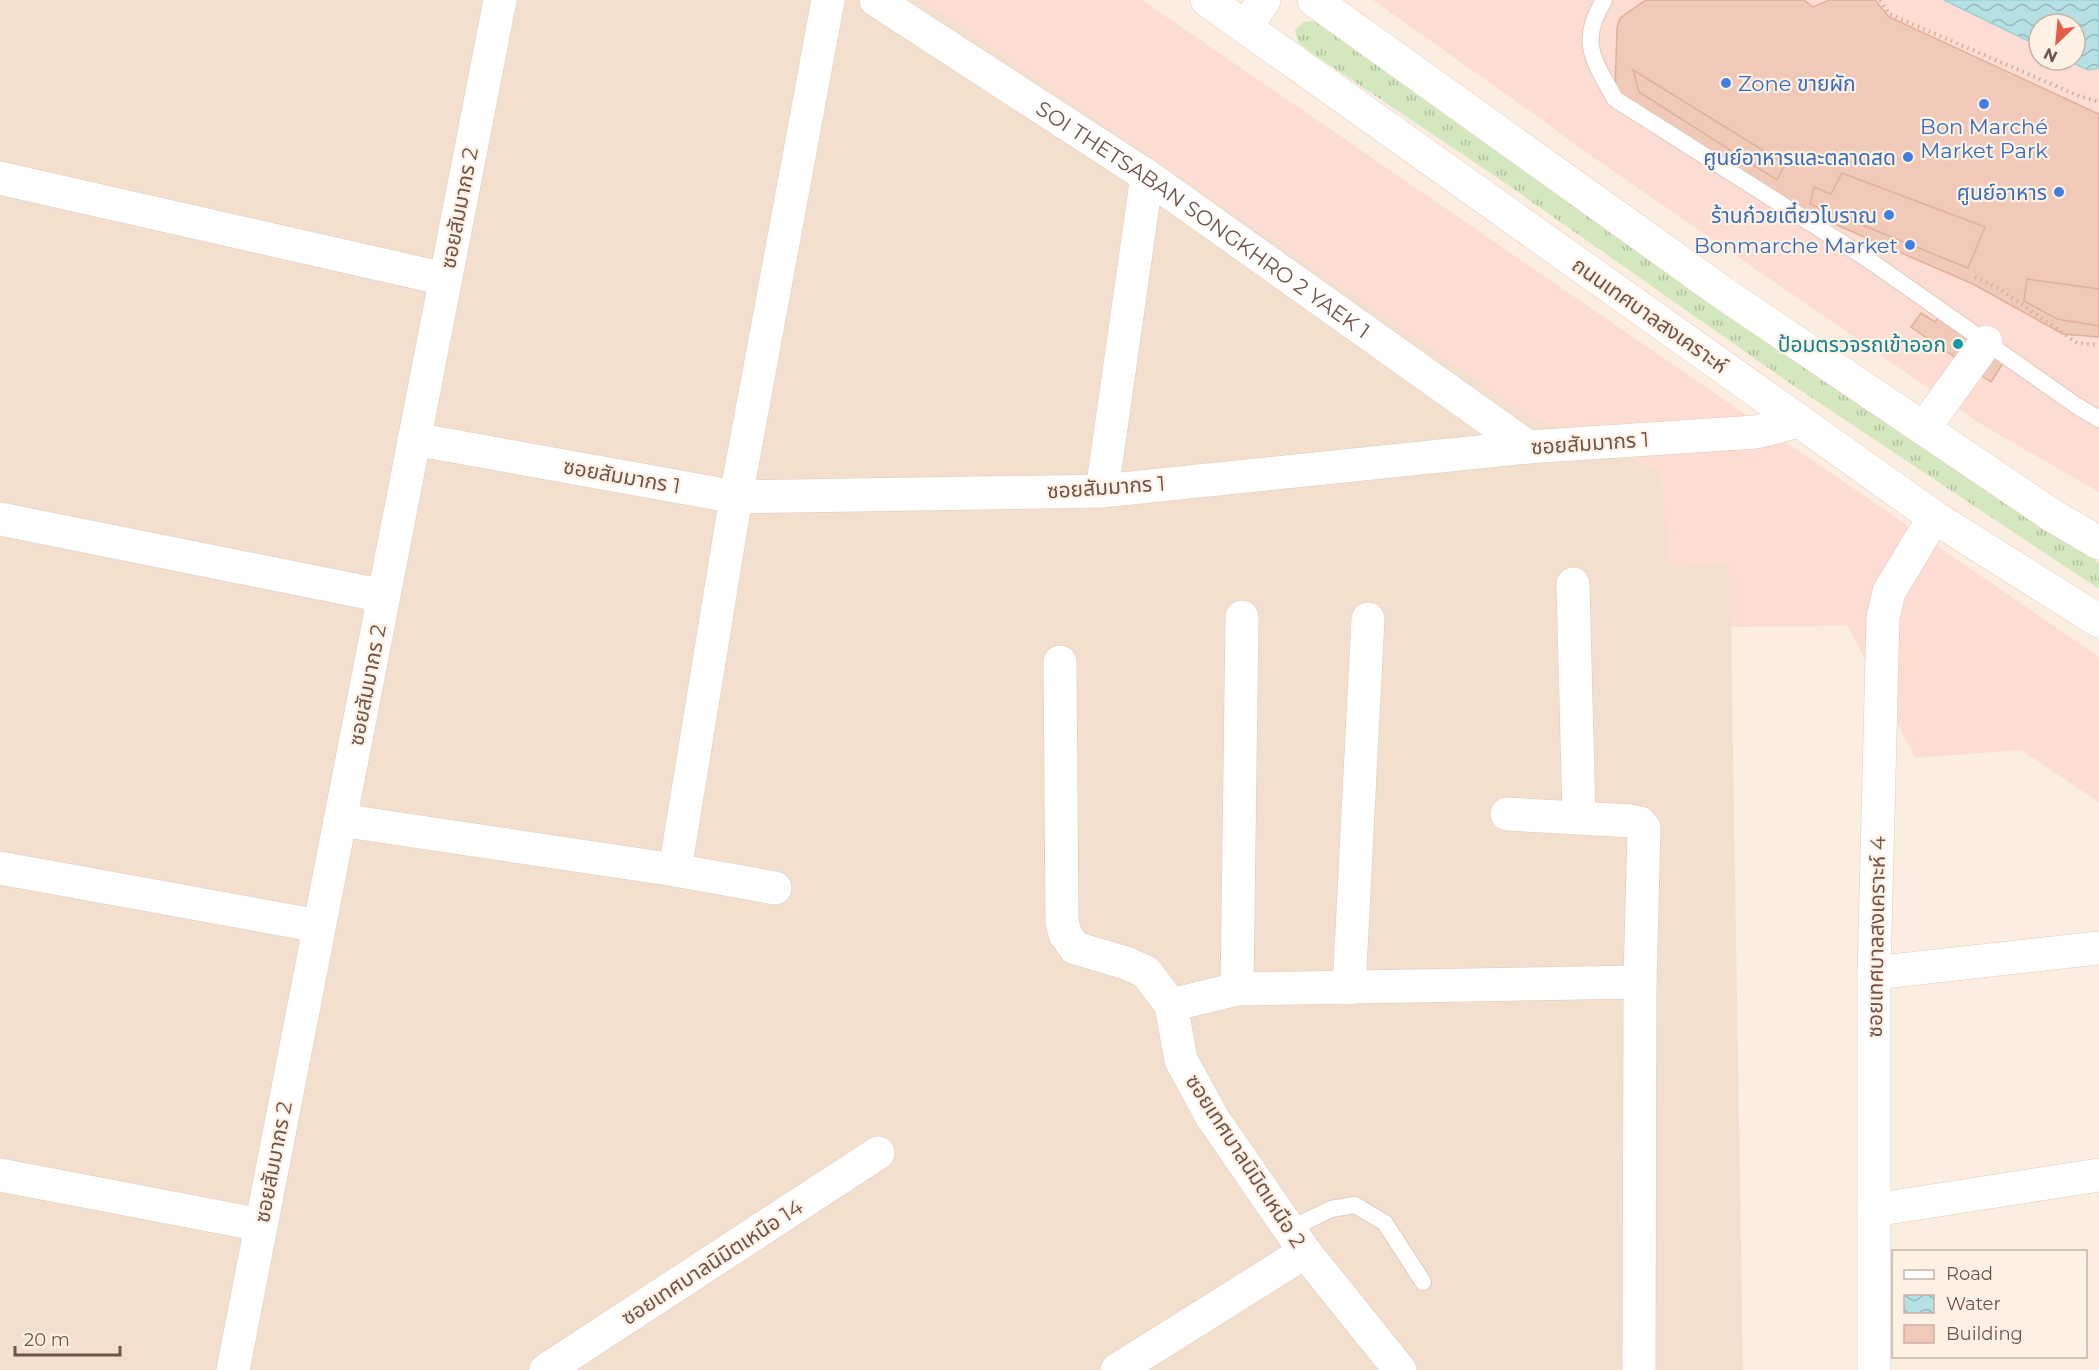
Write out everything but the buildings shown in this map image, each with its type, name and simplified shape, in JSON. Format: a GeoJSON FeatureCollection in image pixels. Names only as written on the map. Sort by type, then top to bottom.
{"type":"FeatureCollection","features":[{"type":"Feature","properties":{"kind":"street","name":"ซอยสัมมากร 2"},"geometry":{"type":"LineString","coordinates":[[233,1370],[500,0]]}},
{"type":"Feature","properties":{"kind":"street"},"geometry":{"type":"LineString","coordinates":[[675,870],[736,497],[828,0]]}},
{"type":"Feature","properties":{"kind":"street","name":"SOI THETSABAN SONGKHRO 2 YAEK 1"},"geometry":{"type":"LineString","coordinates":[[876,0],[1147,176],[1528,447]]}},
{"type":"Feature","properties":{"kind":"street","name":"ถนนเทศบาลสงเคราะห์"},"geometry":{"type":"LineString","coordinates":[[1207,0],[1934,518],[2099,621]]}},
{"type":"Feature","properties":{"kind":"street"},"geometry":{"type":"LineString","coordinates":[[1246,27],[1264,0]]}},
{"type":"Feature","properties":{"kind":"street"},"geometry":{"type":"LineString","coordinates":[[1314,0],[1723,293],[2053,516],[2099,543]]}},
{"type":"Feature","properties":{"kind":"street"},"geometry":{"type":"LineString","coordinates":[[1102,491],[1147,176]]}},
{"type":"Feature","properties":{"kind":"street"},"geometry":{"type":"LineString","coordinates":[[0,178],[445,279]]}},
{"type":"Feature","properties":{"kind":"street"},"geometry":{"type":"LineString","coordinates":[[1924,428],[1986,342]]}},
{"type":"Feature","properties":{"kind":"street","name":"ซอยสัมมากร 1"},"geometry":{"type":"LineString","coordinates":[[414,439],[736,497],[1102,491],[1528,447],[1756,432],[1799,421]]}},
{"type":"Feature","properties":{"kind":"street","name":"ซอยเทศบาลสงเคราะห์ 4"},"geometry":{"type":"LineString","coordinates":[[1874,1370],[1874,973],[1883,617],[1889,592],[1934,518]]}},
{"type":"Feature","properties":{"kind":"street"},"geometry":{"type":"LineString","coordinates":[[0,519],[384,596]]}},
{"type":"Feature","properties":{"kind":"street"},"geometry":{"type":"LineString","coordinates":[[1573,584],[1579,817]]}},
{"type":"Feature","properties":{"kind":"street"},"geometry":{"type":"LineString","coordinates":[[1237,989],[1242,617]]}},
{"type":"Feature","properties":{"kind":"street"},"geometry":{"type":"LineString","coordinates":[[1349,988],[1368,619]]}},
{"type":"Feature","properties":{"kind":"street","name":"ซอยเทศบาลนิมิตเหนือ 2"},"geometry":{"type":"LineString","coordinates":[[1060,662],[1062,921],[1065,934],[1075,948],[1126,963],[1146,972],[1171,1005],[1181,1060],[1212,1117],[1298,1241],[1400,1370]]}},
{"type":"Feature","properties":{"kind":"street"},"geometry":{"type":"LineString","coordinates":[[1507,814],[1631,821],[1640,823],[1644,828],[1640,982],[1638,1370]]}},
{"type":"Feature","properties":{"kind":"street"},"geometry":{"type":"LineString","coordinates":[[340,820],[675,870],[775,888]]}},
{"type":"Feature","properties":{"kind":"street"},"geometry":{"type":"LineString","coordinates":[[0,868],[319,926]]}},
{"type":"Feature","properties":{"kind":"street"},"geometry":{"type":"LineString","coordinates":[[1874,973],[2099,948]]}},
{"type":"Feature","properties":{"kind":"street"},"geometry":{"type":"LineString","coordinates":[[1171,1005],[1237,989],[1640,982]]}},
{"type":"Feature","properties":{"kind":"street","name":"ซอยเทศบาลนิมิตเหนือ 14"},"geometry":{"type":"LineString","coordinates":[[546,1370],[878,1154]]}},
{"type":"Feature","properties":{"kind":"street"},"geometry":{"type":"LineString","coordinates":[[0,1175],[261,1225]]}},
{"type":"Feature","properties":{"kind":"street"},"geometry":{"type":"LineString","coordinates":[[1874,1210],[2099,1175]]}},
{"type":"Feature","properties":{"kind":"street"},"geometry":{"type":"LineString","coordinates":[[1117,1370],[1298,1241]]}},
{"type":"Feature","properties":{"kind":"lane"},"geometry":{"type":"LineString","coordinates":[[1604,0],[1596,13],[1589,37],[1593,58],[1615,99],[1866,258],[2077,406],[2099,419]]}},
{"type":"Feature","properties":{"kind":"lane"},"geometry":{"type":"LineString","coordinates":[[1298,1241],[1331,1209],[1355,1205],[1385,1223],[1423,1282]]}},
{"type":"Feature","properties":{"kind":"path"},"geometry":{"type":"LineString","coordinates":[[1880,0],[1889,14],[2079,96],[2099,102]]}},
{"type":"Feature","properties":{"kind":"path"},"geometry":{"type":"LineString","coordinates":[[1975,277],[2000,289],[2077,343],[2099,345]]}},
{"type":"Feature","properties":{"kind":"shaded area"},"geometry":{"type":"Polygon","coordinates":[[[0,0],[923,0],[1527,415],[1661,470],[1671,566],[1730,563],[1743,1370],[0,1370],[0,0]]]}},
{"type":"Feature","properties":{"kind":"shaded area"},"geometry":{"type":"Polygon","coordinates":[[[923,0],[1142,0],[2099,657],[2099,802],[2021,750],[1915,758],[1848,626],[1731,627],[1730,563],[1670,566],[1661,470],[1527,415],[923,0]]]}},
{"type":"Feature","properties":{"kind":"shaded area","name":"Bonmarche Market"},"geometry":{"type":"Polygon","coordinates":[[[1373,0],[2099,0],[2099,492],[1979,423],[1574,144],[1373,0]]]}},
{"type":"Feature","properties":{"kind":"green space"},"geometry":{"type":"Polygon","coordinates":[[[1316,21],[1802,364],[2099,563],[2099,589],[1794,386],[1492,174],[1313,54],[1298,42],[1295,30],[1303,22],[1316,21]]]}},
{"type":"Feature","properties":{"kind":"water"},"geometry":{"type":"Polygon","coordinates":[[[1944,0],[2099,0],[2099,68],[2087,70],[2087,12],[2027,12],[2027,40],[1944,0]]]}},
{"type":"Feature","properties":{"kind":"place","name":"Zone ขายผัก"},"geometry":{"type":"Point","coordinates":[1726,83]}},
{"type":"Feature","properties":{"kind":"place","name":"Bon Marché Market Park"},"geometry":{"type":"Point","coordinates":[1984,104]}},
{"type":"Feature","properties":{"kind":"place","name":"ศูนย์อาหารและตลาดสด"},"geometry":{"type":"Point","coordinates":[1908,157]}},
{"type":"Feature","properties":{"kind":"place","name":"ศูนย์อาหาร"},"geometry":{"type":"Point","coordinates":[2059,192]}},
{"type":"Feature","properties":{"kind":"place","name":"ร้านก๋วยเตี๋ยวโบราณ"},"geometry":{"type":"Point","coordinates":[1889,215]}},
{"type":"Feature","properties":{"kind":"place","name":"Bonmarche Market"},"geometry":{"type":"Point","coordinates":[1910,245]}},
{"type":"Feature","properties":{"kind":"place","name":"ป้อมตรวจรถเข้าออก"},"geometry":{"type":"Point","coordinates":[1958,344]}}]}
